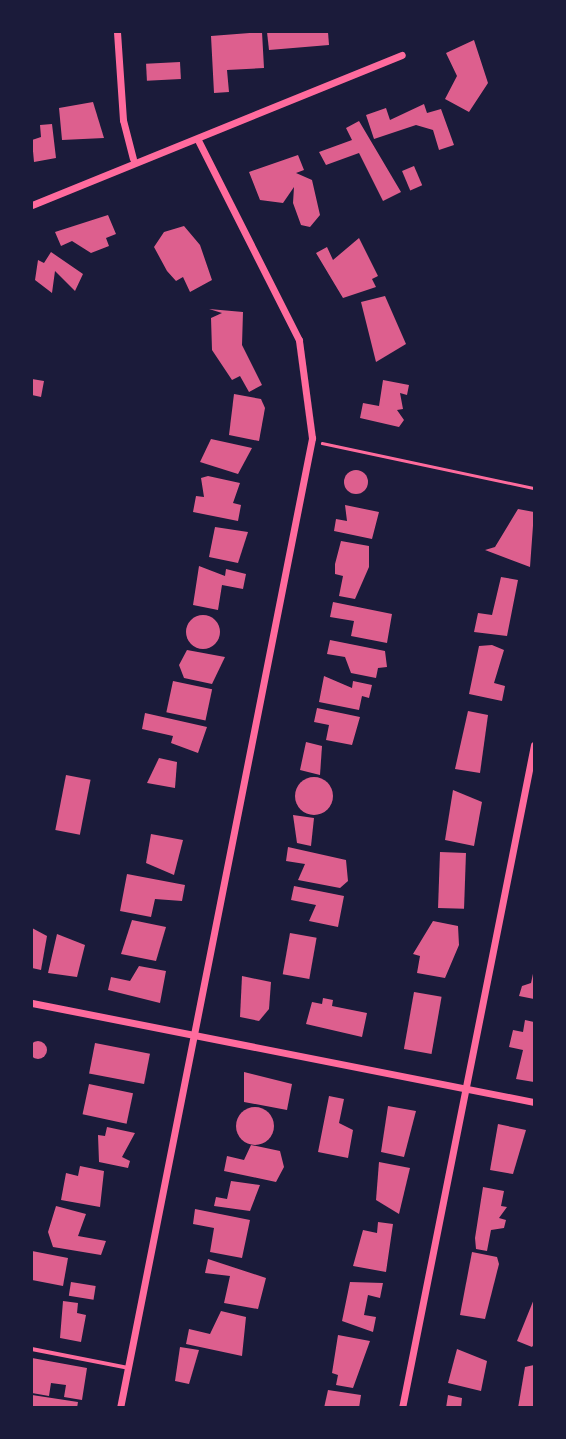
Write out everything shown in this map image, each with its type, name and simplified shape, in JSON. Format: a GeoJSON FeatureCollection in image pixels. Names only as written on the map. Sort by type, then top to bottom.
{"type":"FeatureCollection","features":[{"type":"Feature","properties":{"kind":"street"},"geometry":{"type":"LineString","coordinates":[[117,32],[123,120],[133,159]]}},
{"type":"Feature","properties":{"kind":"street"},"geometry":{"type":"LineString","coordinates":[[32,205],[133,159],[198,140],[402,55]]}},
{"type":"Feature","properties":{"kind":"street"},"geometry":{"type":"LineString","coordinates":[[120,1408],[195,1037],[312,417],[296,332],[198,140]]}},
{"type":"Feature","properties":{"kind":"street"},"geometry":{"type":"LineString","coordinates":[[402,1408],[534,745]]}},
{"type":"Feature","properties":{"kind":"street"},"geometry":{"type":"LineString","coordinates":[[32,1003],[534,1102]]}},
{"type":"Feature","properties":{"kind":"lane"},"geometry":{"type":"LineString","coordinates":[[32,1349],[129,1368]]}},
{"type":"Feature","properties":{"kind":"path"},"geometry":{"type":"LineString","coordinates":[[320,442],[534,488]]}},
{"type":"Feature","properties":{"kind":"building"},"geometry":{"type":"Polygon","coordinates":[[[262,32],[264,68],[227,70],[229,92],[214,93],[211,36],[262,32]]]}},
{"type":"Feature","properties":{"kind":"building"},"geometry":{"type":"Polygon","coordinates":[[[267,32],[328,32],[329,45],[269,50],[267,32]]]}},
{"type":"Feature","properties":{"kind":"building"},"geometry":{"type":"Polygon","coordinates":[[[474,40],[488,83],[469,112],[445,99],[457,76],[446,53],[474,40]]]}},
{"type":"Feature","properties":{"kind":"building"},"geometry":{"type":"Polygon","coordinates":[[[180,62],[181,79],[147,81],[146,64],[180,62]]]}},
{"type":"Feature","properties":{"kind":"building"},"geometry":{"type":"Polygon","coordinates":[[[93,102],[104,138],[62,140],[59,108],[93,102]]]}},
{"type":"Feature","properties":{"kind":"building"},"geometry":{"type":"Polygon","coordinates":[[[424,104],[427,113],[441,109],[454,145],[439,150],[433,130],[416,125],[374,139],[366,115],[386,108],[390,120],[424,104]]]}},
{"type":"Feature","properties":{"kind":"building"},"geometry":{"type":"Polygon","coordinates":[[[359,121],[401,192],[383,201],[359,153],[326,165],[319,152],[352,140],[346,128],[359,121]]]}},
{"type":"Feature","properties":{"kind":"building"},"geometry":{"type":"Polygon","coordinates":[[[52,124],[56,158],[34,162],[32,140],[41,137],[40,125],[52,124]]]}},
{"type":"Feature","properties":{"kind":"building"},"geometry":{"type":"Polygon","coordinates":[[[298,155],[304,170],[296,173],[312,180],[320,215],[310,227],[301,225],[293,203],[294,187],[283,203],[260,200],[249,172],[298,155]]]}},
{"type":"Feature","properties":{"kind":"building"},"geometry":{"type":"Polygon","coordinates":[[[414,166],[422,185],[410,190],[402,171],[414,166]]]}},
{"type":"Feature","properties":{"kind":"building"},"geometry":{"type":"Polygon","coordinates":[[[108,215],[116,234],[106,238],[109,246],[91,253],[72,241],[61,246],[55,232],[108,215]]]}},
{"type":"Feature","properties":{"kind":"building"},"geometry":{"type":"Polygon","coordinates":[[[184,226],[200,245],[212,280],[190,292],[183,277],[176,281],[167,271],[154,247],[164,232],[184,226]]]}},
{"type":"Feature","properties":{"kind":"building"},"geometry":{"type":"Polygon","coordinates":[[[359,238],[378,276],[372,279],[376,287],[343,298],[316,253],[327,247],[333,260],[359,238]]]}},
{"type":"Feature","properties":{"kind":"building"},"geometry":{"type":"Polygon","coordinates":[[[51,252],[83,274],[75,291],[55,271],[52,293],[35,280],[38,260],[44,263],[51,252]]]}},
{"type":"Feature","properties":{"kind":"building"},"geometry":{"type":"Polygon","coordinates":[[[385,296],[406,344],[376,362],[361,302],[385,296]]]}},
{"type":"Feature","properties":{"kind":"building"},"geometry":{"type":"Polygon","coordinates":[[[209,309],[243,312],[242,345],[262,385],[249,392],[240,376],[232,380],[212,350],[211,318],[222,313],[209,309]]]}},
{"type":"Feature","properties":{"kind":"building"},"geometry":{"type":"Polygon","coordinates":[[[32,379],[44,381],[41,397],[32,395],[32,379]]]}},
{"type":"Feature","properties":{"kind":"building"},"geometry":{"type":"Polygon","coordinates":[[[383,380],[409,385],[407,395],[400,393],[403,409],[397,410],[404,420],[399,427],[360,418],[363,403],[379,406],[383,380]]]}},
{"type":"Feature","properties":{"kind":"building"},"geometry":{"type":"Polygon","coordinates":[[[234,394],[261,399],[265,408],[259,441],[229,435],[234,394]]]}},
{"type":"Feature","properties":{"kind":"building"},"geometry":{"type":"Polygon","coordinates":[[[211,439],[252,448],[238,474],[200,462],[211,439]]]}},
{"type":"Feature","properties":{"kind":"building"},"geometry":{"type":"Polygon","coordinates":[[[356,470],[367,477],[368,482],[361,493],[356,494],[345,487],[344,482],[351,471],[356,470]]]}},
{"type":"Feature","properties":{"kind":"building"},"geometry":{"type":"Polygon","coordinates":[[[208,476],[240,483],[233,503],[241,505],[238,521],[193,512],[196,496],[204,497],[201,478],[208,476]]]}},
{"type":"Feature","properties":{"kind":"building"},"geometry":{"type":"Polygon","coordinates":[[[345,505],[379,512],[372,539],[334,531],[336,519],[347,521],[345,505]]]}},
{"type":"Feature","properties":{"kind":"building"},"geometry":{"type":"Polygon","coordinates":[[[518,509],[534,512],[530,567],[485,550],[495,547],[518,509]]]}},
{"type":"Feature","properties":{"kind":"building"},"geometry":{"type":"Polygon","coordinates":[[[215,527],[248,532],[238,563],[209,557],[215,527]]]}},
{"type":"Feature","properties":{"kind":"building"},"geometry":{"type":"Polygon","coordinates":[[[341,541],[369,546],[369,567],[355,599],[339,596],[343,576],[335,574],[335,564],[341,541]]]}},
{"type":"Feature","properties":{"kind":"building"},"geometry":{"type":"Polygon","coordinates":[[[199,566],[225,576],[226,569],[246,574],[243,589],[222,585],[218,610],[193,605],[199,566]]]}},
{"type":"Feature","properties":{"kind":"building"},"geometry":{"type":"Polygon","coordinates":[[[501,577],[518,580],[507,636],[474,632],[478,613],[492,615],[501,577]]]}},
{"type":"Feature","properties":{"kind":"building"},"geometry":{"type":"Polygon","coordinates":[[[333,602],[392,614],[387,643],[351,636],[354,621],[330,617],[333,602]]]}},
{"type":"Feature","properties":{"kind":"building"},"geometry":{"type":"Polygon","coordinates":[[[203,615],[215,620],[220,632],[215,644],[203,649],[191,644],[186,632],[191,620],[203,615]]]}},
{"type":"Feature","properties":{"kind":"building"},"geometry":{"type":"Polygon","coordinates":[[[330,640],[385,651],[387,667],[378,668],[376,678],[351,673],[345,657],[327,654],[330,640]]]}},
{"type":"Feature","properties":{"kind":"building"},"geometry":{"type":"Polygon","coordinates":[[[492,645],[504,650],[494,683],[505,686],[502,701],[469,694],[479,646],[492,645]]]}},
{"type":"Feature","properties":{"kind":"building"},"geometry":{"type":"Polygon","coordinates":[[[187,650],[225,657],[212,684],[184,678],[179,665],[187,650]]]}},
{"type":"Feature","properties":{"kind":"building"},"geometry":{"type":"Polygon","coordinates":[[[324,676],[352,688],[353,681],[372,685],[369,698],[362,696],[359,710],[319,702],[324,676]]]}},
{"type":"Feature","properties":{"kind":"building"},"geometry":{"type":"Polygon","coordinates":[[[173,681],[212,689],[205,721],[166,712],[173,681]]]}},
{"type":"Feature","properties":{"kind":"building"},"geometry":{"type":"Polygon","coordinates":[[[317,708],[360,717],[352,745],[326,740],[329,725],[314,722],[317,708]]]}},
{"type":"Feature","properties":{"kind":"building"},"geometry":{"type":"Polygon","coordinates":[[[468,711],[488,715],[480,773],[455,769],[468,711]]]}},
{"type":"Feature","properties":{"kind":"building"},"geometry":{"type":"Polygon","coordinates":[[[145,713],[207,727],[198,753],[171,743],[173,736],[142,729],[145,713]]]}},
{"type":"Feature","properties":{"kind":"building"},"geometry":{"type":"Polygon","coordinates":[[[306,742],[322,746],[320,775],[300,770],[306,742]]]}},
{"type":"Feature","properties":{"kind":"building"},"geometry":{"type":"Polygon","coordinates":[[[159,758],[177,762],[175,788],[147,783],[159,758]]]}},
{"type":"Feature","properties":{"kind":"building"},"geometry":{"type":"Polygon","coordinates":[[[66,775],[91,780],[80,835],[55,830],[66,775]]]}},
{"type":"Feature","properties":{"kind":"building"},"geometry":{"type":"Polygon","coordinates":[[[314,777],[328,782],[333,796],[328,810],[314,815],[300,810],[295,796],[300,782],[314,777]]]}},
{"type":"Feature","properties":{"kind":"building"},"geometry":{"type":"Polygon","coordinates":[[[453,790],[482,802],[474,846],[445,840],[453,790]]]}},
{"type":"Feature","properties":{"kind":"building"},"geometry":{"type":"Polygon","coordinates":[[[293,815],[314,818],[311,846],[297,843],[293,815]]]}},
{"type":"Feature","properties":{"kind":"building"},"geometry":{"type":"Polygon","coordinates":[[[151,834],[183,840],[174,875],[146,863],[151,834]]]}},
{"type":"Feature","properties":{"kind":"building"},"geometry":{"type":"Polygon","coordinates":[[[288,847],[346,860],[348,881],[340,888],[298,880],[305,864],[286,861],[288,847]]]}},
{"type":"Feature","properties":{"kind":"building"},"geometry":{"type":"Polygon","coordinates":[[[440,852],[466,853],[464,909],[438,908],[440,852]]]}},
{"type":"Feature","properties":{"kind":"building"},"geometry":{"type":"Polygon","coordinates":[[[127,874],[185,885],[182,901],[155,899],[151,917],[120,911],[127,874]]]}},
{"type":"Feature","properties":{"kind":"building"},"geometry":{"type":"Polygon","coordinates":[[[294,886],[344,896],[338,927],[309,921],[316,905],[291,900],[294,886]]]}},
{"type":"Feature","properties":{"kind":"building"},"geometry":{"type":"Polygon","coordinates":[[[132,920],[166,927],[156,961],[121,954],[132,920]]]}},
{"type":"Feature","properties":{"kind":"building"},"geometry":{"type":"Polygon","coordinates":[[[433,921],[458,926],[459,945],[445,978],[417,973],[420,956],[413,954],[433,921]]]}},
{"type":"Feature","properties":{"kind":"building"},"geometry":{"type":"Polygon","coordinates":[[[32,928],[47,936],[41,970],[32,968],[32,928]]]}},
{"type":"Feature","properties":{"kind":"building"},"geometry":{"type":"Polygon","coordinates":[[[290,933],[317,938],[309,979],[283,974],[290,933]]]}},
{"type":"Feature","properties":{"kind":"building"},"geometry":{"type":"Polygon","coordinates":[[[57,934],[85,945],[77,977],[48,973],[57,934]]]}},
{"type":"Feature","properties":{"kind":"building"},"geometry":{"type":"Polygon","coordinates":[[[139,966],[166,971],[160,1003],[108,990],[111,977],[130,981],[139,966]]]}},
{"type":"Feature","properties":{"kind":"building"},"geometry":{"type":"Polygon","coordinates":[[[534,969],[534,999],[519,996],[522,986],[531,983],[534,969]]]}},
{"type":"Feature","properties":{"kind":"building"},"geometry":{"type":"Polygon","coordinates":[[[242,976],[271,982],[269,1009],[259,1021],[240,1017],[242,976]]]}},
{"type":"Feature","properties":{"kind":"building"},"geometry":{"type":"Polygon","coordinates":[[[414,992],[442,997],[432,1054],[404,1049],[414,992]]]}},
{"type":"Feature","properties":{"kind":"building"},"geometry":{"type":"Polygon","coordinates":[[[323,998],[333,1000],[332,1006],[367,1013],[362,1037],[306,1024],[312,1002],[322,1004],[323,998]]]}},
{"type":"Feature","properties":{"kind":"building"},"geometry":{"type":"Polygon","coordinates":[[[525,1020],[534,1022],[534,1082],[516,1079],[523,1050],[509,1047],[513,1030],[523,1032],[525,1020]]]}},
{"type":"Feature","properties":{"kind":"building"},"geometry":{"type":"Polygon","coordinates":[[[34,1041],[42,1041],[47,1050],[45,1057],[34,1059],[29,1054],[29,1046],[34,1041]]]}},
{"type":"Feature","properties":{"kind":"building"},"geometry":{"type":"Polygon","coordinates":[[[95,1043],[150,1054],[144,1084],[89,1073],[95,1043]]]}},
{"type":"Feature","properties":{"kind":"building"},"geometry":{"type":"Polygon","coordinates":[[[244,1072],[292,1084],[287,1110],[244,1102],[244,1072]]]}},
{"type":"Feature","properties":{"kind":"building"},"geometry":{"type":"Polygon","coordinates":[[[89,1084],[133,1093],[127,1124],[83,1114],[89,1084]]]}},
{"type":"Feature","properties":{"kind":"building"},"geometry":{"type":"Polygon","coordinates":[[[329,1096],[344,1099],[339,1123],[353,1130],[348,1158],[318,1152],[329,1096]]]}},
{"type":"Feature","properties":{"kind":"building"},"geometry":{"type":"Polygon","coordinates":[[[388,1106],[416,1111],[404,1157],[381,1152],[388,1106]]]}},
{"type":"Feature","properties":{"kind":"building"},"geometry":{"type":"Polygon","coordinates":[[[255,1107],[268,1113],[274,1126],[268,1139],[255,1145],[242,1139],[236,1126],[242,1113],[255,1107]]]}},
{"type":"Feature","properties":{"kind":"building"},"geometry":{"type":"Polygon","coordinates":[[[498,1124],[526,1130],[513,1174],[490,1170],[498,1124]]]}},
{"type":"Feature","properties":{"kind":"building"},"geometry":{"type":"Polygon","coordinates":[[[107,1127],[135,1133],[122,1157],[130,1161],[128,1168],[99,1162],[98,1135],[105,1136],[107,1127]]]}},
{"type":"Feature","properties":{"kind":"building"},"geometry":{"type":"Polygon","coordinates":[[[251,1145],[280,1151],[284,1167],[276,1182],[224,1171],[227,1156],[244,1160],[251,1145]]]}},
{"type":"Feature","properties":{"kind":"building"},"geometry":{"type":"Polygon","coordinates":[[[379,1162],[410,1168],[399,1214],[376,1200],[379,1162]]]}},
{"type":"Feature","properties":{"kind":"building"},"geometry":{"type":"Polygon","coordinates":[[[80,1166],[104,1171],[100,1207],[61,1200],[66,1173],[78,1176],[80,1166]]]}},
{"type":"Feature","properties":{"kind":"building"},"geometry":{"type":"Polygon","coordinates":[[[231,1181],[260,1185],[250,1211],[214,1206],[216,1197],[227,1199],[231,1181]]]}},
{"type":"Feature","properties":{"kind":"building"},"geometry":{"type":"Polygon","coordinates":[[[483,1187],[504,1191],[501,1206],[507,1207],[499,1218],[506,1220],[504,1228],[491,1230],[487,1251],[476,1249],[475,1238],[483,1187]]]}},
{"type":"Feature","properties":{"kind":"building"},"geometry":{"type":"Polygon","coordinates":[[[56,1206],[86,1214],[78,1236],[106,1241],[101,1255],[53,1247],[48,1232],[56,1206]]]}},
{"type":"Feature","properties":{"kind":"building"},"geometry":{"type":"Polygon","coordinates":[[[195,1209],[250,1220],[242,1258],[210,1252],[214,1228],[193,1224],[195,1209]]]}},
{"type":"Feature","properties":{"kind":"building"},"geometry":{"type":"Polygon","coordinates":[[[378,1222],[393,1224],[386,1272],[353,1266],[363,1230],[377,1233],[378,1222]]]}},
{"type":"Feature","properties":{"kind":"building"},"geometry":{"type":"Polygon","coordinates":[[[32,1251],[68,1258],[63,1286],[32,1280],[32,1251]]]}},
{"type":"Feature","properties":{"kind":"building"},"geometry":{"type":"Polygon","coordinates":[[[472,1252],[497,1257],[499,1264],[485,1319],[460,1315],[472,1252]]]}},
{"type":"Feature","properties":{"kind":"building"},"geometry":{"type":"Polygon","coordinates":[[[208,1259],[266,1278],[258,1309],[224,1303],[230,1276],[205,1273],[208,1259]]]}},
{"type":"Feature","properties":{"kind":"building"},"geometry":{"type":"Polygon","coordinates":[[[71,1282],[96,1286],[94,1300],[69,1296],[71,1282]]]}},
{"type":"Feature","properties":{"kind":"building"},"geometry":{"type":"Polygon","coordinates":[[[350,1282],[383,1283],[380,1298],[368,1295],[364,1315],[376,1317],[373,1332],[342,1321],[350,1282]]]}},
{"type":"Feature","properties":{"kind":"building"},"geometry":{"type":"Polygon","coordinates":[[[534,1299],[534,1344],[532,1347],[517,1341],[534,1299]]]}},
{"type":"Feature","properties":{"kind":"building"},"geometry":{"type":"Polygon","coordinates":[[[63,1301],[78,1303],[77,1313],[86,1315],[81,1342],[60,1338],[63,1301]]]}},
{"type":"Feature","properties":{"kind":"building"},"geometry":{"type":"Polygon","coordinates":[[[221,1311],[246,1317],[242,1356],[186,1344],[189,1329],[210,1334],[221,1311]]]}},
{"type":"Feature","properties":{"kind":"building"},"geometry":{"type":"Polygon","coordinates":[[[338,1335],[370,1341],[353,1388],[336,1385],[338,1375],[332,1373],[338,1335]]]}},
{"type":"Feature","properties":{"kind":"building"},"geometry":{"type":"Polygon","coordinates":[[[180,1347],[199,1350],[189,1384],[175,1381],[180,1347]]]}},
{"type":"Feature","properties":{"kind":"building"},"geometry":{"type":"Polygon","coordinates":[[[457,1349],[487,1361],[481,1391],[448,1383],[457,1349]]]}},
{"type":"Feature","properties":{"kind":"building"},"geometry":{"type":"Polygon","coordinates":[[[32,1358],[87,1368],[82,1400],[64,1397],[66,1385],[51,1383],[49,1396],[32,1393],[32,1358]]]}},
{"type":"Feature","properties":{"kind":"building"},"geometry":{"type":"Polygon","coordinates":[[[534,1365],[534,1408],[518,1408],[525,1367],[534,1365]]]}},
{"type":"Feature","properties":{"kind":"building"},"geometry":{"type":"Polygon","coordinates":[[[328,1390],[361,1395],[359,1408],[324,1408],[328,1390]]]}},
{"type":"Feature","properties":{"kind":"building"},"geometry":{"type":"Polygon","coordinates":[[[32,1395],[78,1402],[77,1408],[32,1408],[32,1395]]]}},
{"type":"Feature","properties":{"kind":"building"},"geometry":{"type":"Polygon","coordinates":[[[448,1395],[462,1398],[461,1408],[446,1408],[448,1395]]]}}]}
